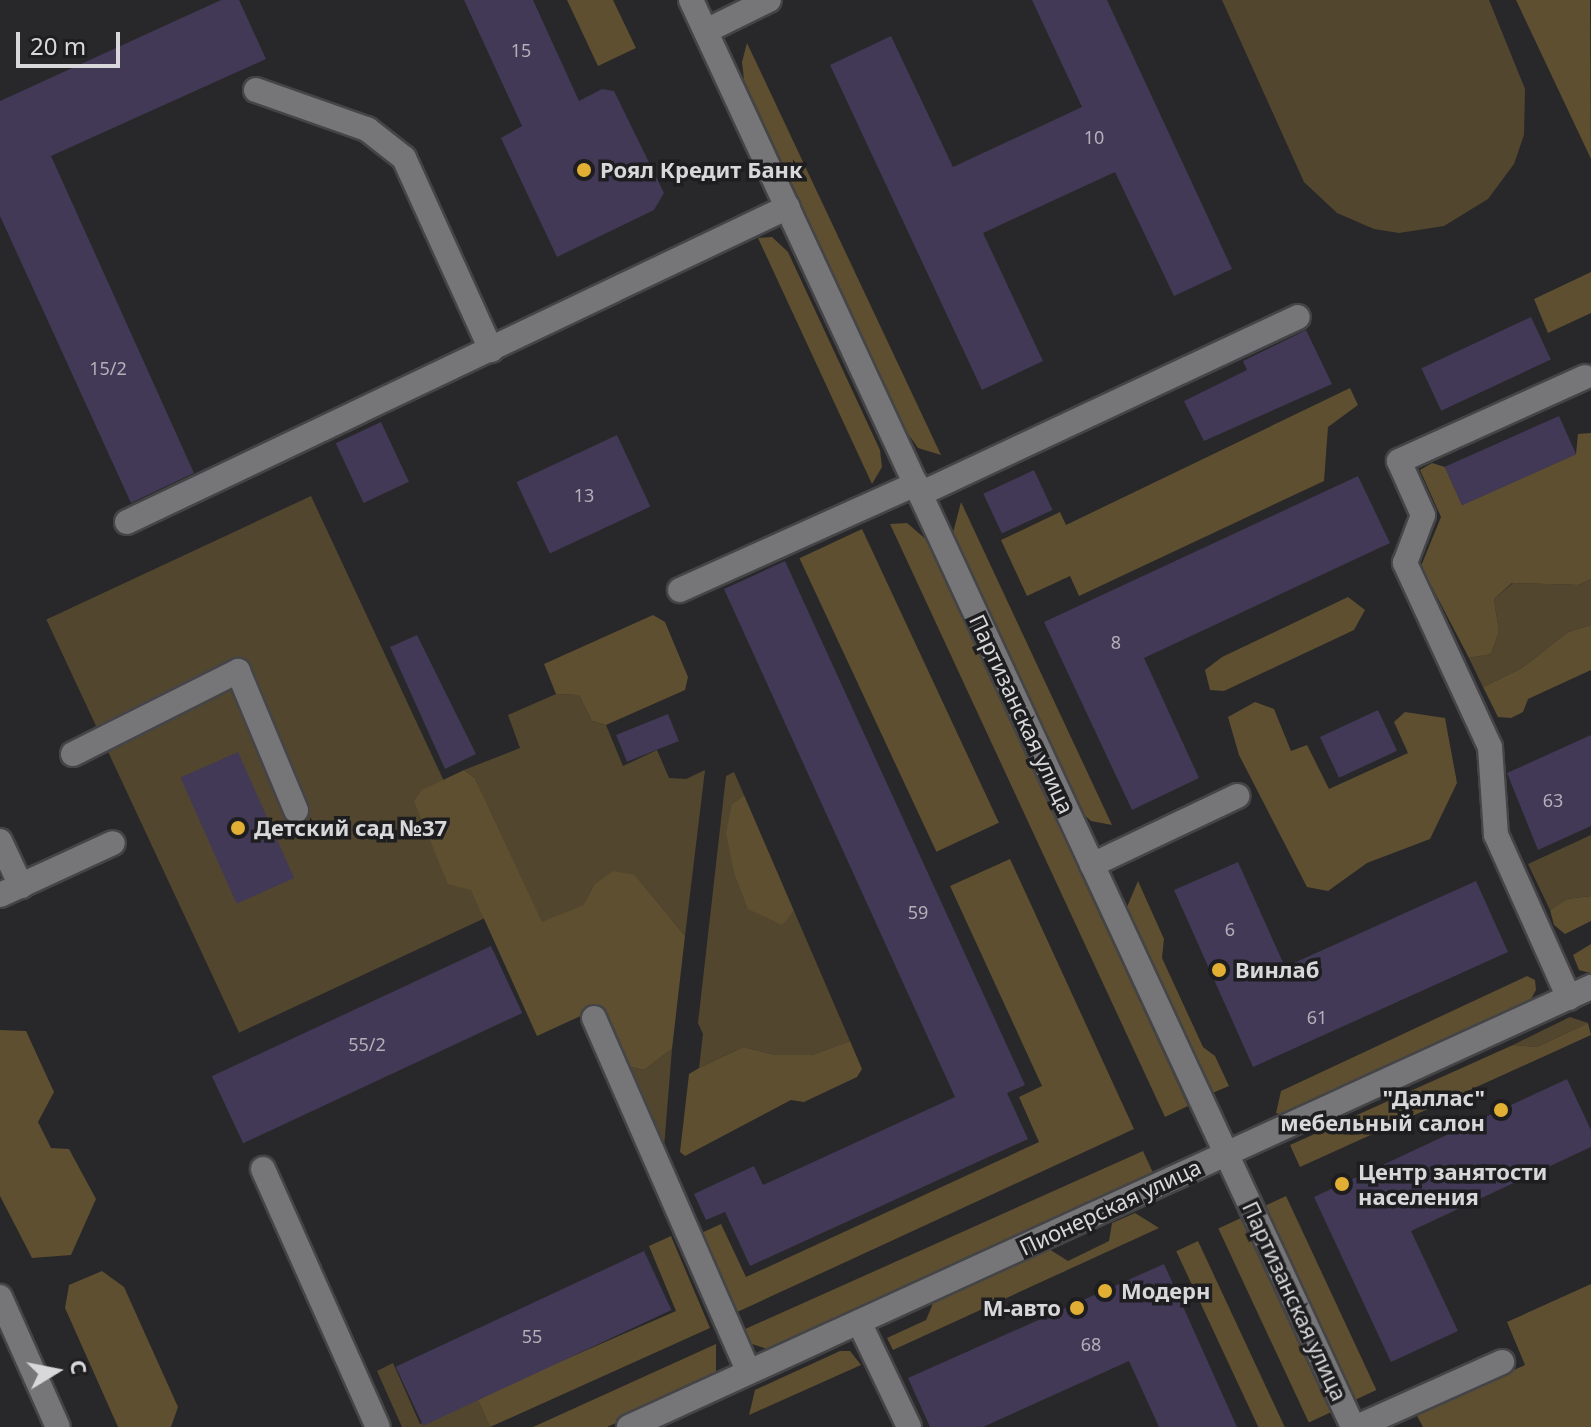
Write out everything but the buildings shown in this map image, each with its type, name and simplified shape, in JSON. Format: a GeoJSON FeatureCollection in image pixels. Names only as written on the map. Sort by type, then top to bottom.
{"type":"FeatureCollection","features":[{"type":"Feature","properties":{"kind":"street","name":"Партизанская улица"},"geometry":{"type":"LineString","coordinates":[[691,0],[1355,1427]]}},
{"type":"Feature","properties":{"kind":"street"},"geometry":{"type":"LineString","coordinates":[[706,31],[769,0]]}},
{"type":"Feature","properties":{"kind":"street"},"geometry":{"type":"LineString","coordinates":[[256,90],[367,129],[404,158],[491,350]]}},
{"type":"Feature","properties":{"kind":"street"},"geometry":{"type":"LineString","coordinates":[[127,522],[788,207]]}},
{"type":"Feature","properties":{"kind":"street"},"geometry":{"type":"LineString","coordinates":[[680,590],[918,489],[1298,317]]}},
{"type":"Feature","properties":{"kind":"street"},"geometry":{"type":"LineString","coordinates":[[1580,992],[1496,835],[1490,747],[1405,563],[1423,515],[1399,461],[1585,377]]}},
{"type":"Feature","properties":{"kind":"street"},"geometry":{"type":"LineString","coordinates":[[73,754],[238,671],[296,810]]}},
{"type":"Feature","properties":{"kind":"street"},"geometry":{"type":"LineString","coordinates":[[1092,865],[1237,796]]}},
{"type":"Feature","properties":{"kind":"street"},"geometry":{"type":"LineString","coordinates":[[0,841],[10,891],[113,843]]}},
{"type":"Feature","properties":{"kind":"street","name":"Пионерская улица"},"geometry":{"type":"LineString","coordinates":[[629,1427],[1580,992]]}},
{"type":"Feature","properties":{"kind":"street"},"geometry":{"type":"LineString","coordinates":[[594,1018],[749,1372]]}},
{"type":"Feature","properties":{"kind":"street"},"geometry":{"type":"LineString","coordinates":[[263,1169],[378,1427]]}},
{"type":"Feature","properties":{"kind":"street"},"geometry":{"type":"LineString","coordinates":[[0,1297],[58,1427]]}},
{"type":"Feature","properties":{"kind":"street"},"geometry":{"type":"LineString","coordinates":[[859,1322],[909,1427]]}},
{"type":"Feature","properties":{"kind":"street"},"geometry":{"type":"LineString","coordinates":[[1355,1427],[1502,1362]]}},
{"type":"Feature","properties":{"kind":"shaded area"},"geometry":{"type":"Polygon","coordinates":[[[567,0],[613,0],[636,48],[598,66],[567,0]]]}},
{"type":"Feature","properties":{"kind":"shaded area"},"geometry":{"type":"Polygon","coordinates":[[[1222,0],[1489,0],[1525,89],[1524,135],[1514,164],[1488,199],[1444,226],[1399,233],[1374,229],[1337,213],[1304,182],[1222,0]]]}},
{"type":"Feature","properties":{"kind":"shaded area"},"geometry":{"type":"Polygon","coordinates":[[[1516,0],[1590,0],[1591,159],[1516,0]]]}},
{"type":"Feature","properties":{"kind":"shaded area"},"geometry":{"type":"Polygon","coordinates":[[[747,43],[941,455],[918,448],[906,431],[744,80],[742,62],[747,43]]]}},
{"type":"Feature","properties":{"kind":"shaded area"},"geometry":{"type":"Polygon","coordinates":[[[772,237],[788,252],[880,450],[882,467],[872,484],[758,238],[772,237]]]}},
{"type":"Feature","properties":{"kind":"shaded area"},"geometry":{"type":"Polygon","coordinates":[[[1591,272],[1591,313],[1548,333],[1534,299],[1591,272]]]}},
{"type":"Feature","properties":{"kind":"shaded area"},"geometry":{"type":"Polygon","coordinates":[[[1350,388],[1358,405],[1328,427],[1324,481],[1079,596],[1070,576],[1027,596],[1001,540],[1060,512],[1066,525],[1350,388]]]}},
{"type":"Feature","properties":{"kind":"shaded area"},"geometry":{"type":"Polygon","coordinates":[[[1591,433],[1591,579],[1578,585],[1512,583],[1494,599],[1499,632],[1491,654],[1469,658],[1421,566],[1441,517],[1420,470],[1432,463],[1445,467],[1462,505],[1576,454],[1578,434],[1591,433]]]}},
{"type":"Feature","properties":{"kind":"shaded area"},"geometry":{"type":"Polygon","coordinates":[[[311,496],[504,909],[239,1033],[46,619],[311,496]]]}},
{"type":"Feature","properties":{"kind":"shaded area"},"geometry":{"type":"Polygon","coordinates":[[[961,502],[1112,825],[1091,821],[1082,813],[953,533],[961,502]]]}},
{"type":"Feature","properties":{"kind":"shaded area"},"geometry":{"type":"Polygon","coordinates":[[[907,523],[928,541],[1188,1106],[1165,1117],[890,524],[907,523]]]}},
{"type":"Feature","properties":{"kind":"shaded area"},"geometry":{"type":"Polygon","coordinates":[[[862,529],[999,823],[936,852],[799,558],[862,529]]]}},
{"type":"Feature","properties":{"kind":"shaded area"},"geometry":{"type":"Polygon","coordinates":[[[1591,579],[1591,625],[1568,632],[1522,668],[1483,687],[1469,658],[1491,654],[1499,632],[1494,599],[1513,583],[1578,585],[1591,579]]]}},
{"type":"Feature","properties":{"kind":"shaded area"},"geometry":{"type":"Polygon","coordinates":[[[1348,597],[1365,610],[1354,630],[1224,691],[1210,690],[1205,670],[1222,657],[1348,597]]]}},
{"type":"Feature","properties":{"kind":"shaded area"},"geometry":{"type":"Polygon","coordinates":[[[653,615],[665,622],[688,677],[685,690],[606,725],[592,721],[579,695],[556,694],[544,664],[653,615]]]}},
{"type":"Feature","properties":{"kind":"shaded area"},"geometry":{"type":"Polygon","coordinates":[[[1591,625],[1591,670],[1528,699],[1523,712],[1511,718],[1498,717],[1483,687],[1522,668],[1568,632],[1591,625]]]}},
{"type":"Feature","properties":{"kind":"shaded area"},"geometry":{"type":"Polygon","coordinates":[[[556,694],[579,695],[592,721],[606,725],[623,766],[657,750],[669,778],[686,779],[705,770],[685,936],[635,875],[594,885],[583,905],[542,923],[475,778],[464,770],[520,748],[508,715],[556,694]]]}},
{"type":"Feature","properties":{"kind":"shaded area"},"geometry":{"type":"Polygon","coordinates":[[[1255,702],[1274,709],[1291,751],[1307,745],[1329,789],[1408,753],[1394,722],[1405,712],[1445,718],[1457,783],[1430,839],[1367,863],[1328,891],[1307,887],[1239,755],[1228,717],[1255,702]]]}},
{"type":"Feature","properties":{"kind":"shaded area"},"geometry":{"type":"Polygon","coordinates":[[[464,770],[475,778],[542,922],[583,905],[594,885],[613,871],[635,875],[685,936],[672,1049],[644,1070],[623,1065],[598,1008],[537,1036],[471,890],[448,884],[414,801],[422,790],[464,770]]]}},
{"type":"Feature","properties":{"kind":"shaded area"},"geometry":{"type":"Polygon","coordinates":[[[734,772],[744,795],[732,804],[735,877],[748,908],[781,924],[794,911],[850,1041],[812,1055],[775,1055],[743,1047],[699,1068],[703,1034],[698,1023],[726,776],[734,772]]]}},
{"type":"Feature","properties":{"kind":"shaded area"},"geometry":{"type":"Polygon","coordinates":[[[744,795],[794,911],[782,925],[748,909],[735,877],[726,833],[732,804],[744,795]]]}},
{"type":"Feature","properties":{"kind":"shaded area"},"geometry":{"type":"Polygon","coordinates":[[[1591,835],[1591,896],[1567,899],[1550,910],[1528,864],[1591,835]]]}},
{"type":"Feature","properties":{"kind":"shaded area"},"geometry":{"type":"Polygon","coordinates":[[[1010,859],[1134,1129],[735,1313],[699,1234],[721,1224],[746,1277],[1039,1142],[1019,1097],[1042,1086],[950,886],[1010,859]]]}},
{"type":"Feature","properties":{"kind":"shaded area"},"geometry":{"type":"Polygon","coordinates":[[[1138,881],[1164,939],[1162,958],[1203,1047],[1215,1056],[1229,1086],[1210,1094],[1127,907],[1138,881]]]}},
{"type":"Feature","properties":{"kind":"shaded area"},"geometry":{"type":"Polygon","coordinates":[[[1591,896],[1591,921],[1565,934],[1554,925],[1550,910],[1567,899],[1591,896]]]}},
{"type":"Feature","properties":{"kind":"shaded area"},"geometry":{"type":"Polygon","coordinates":[[[1591,944],[1590,973],[1579,970],[1573,955],[1591,944]]]}},
{"type":"Feature","properties":{"kind":"shaded area"},"geometry":{"type":"Polygon","coordinates":[[[1527,976],[1535,980],[1536,990],[1530,1001],[1285,1116],[1276,1113],[1281,1091],[1527,976]]]}},
{"type":"Feature","properties":{"kind":"shaded area"},"geometry":{"type":"Polygon","coordinates":[[[1570,1017],[1588,1023],[1537,1047],[1513,1045],[1570,1017]]]}},
{"type":"Feature","properties":{"kind":"shaded area"},"geometry":{"type":"Polygon","coordinates":[[[1588,1023],[1591,1035],[1300,1167],[1290,1145],[1513,1045],[1537,1047],[1588,1023]]]}},
{"type":"Feature","properties":{"kind":"shaded area"},"geometry":{"type":"Polygon","coordinates":[[[0,1030],[26,1031],[54,1092],[38,1122],[51,1148],[69,1149],[96,1199],[71,1255],[32,1258],[0,1196],[0,1030]]]}},
{"type":"Feature","properties":{"kind":"shaded area"},"geometry":{"type":"Polygon","coordinates":[[[850,1041],[862,1069],[857,1077],[804,1102],[791,1100],[685,1156],[680,1152],[689,1074],[743,1047],[775,1055],[812,1055],[850,1041]]]}},
{"type":"Feature","properties":{"kind":"shaded area"},"geometry":{"type":"Polygon","coordinates":[[[672,1049],[664,1148],[658,1151],[623,1065],[644,1070],[672,1049]]]}},
{"type":"Feature","properties":{"kind":"shaded area"},"geometry":{"type":"Polygon","coordinates":[[[1143,1151],[1155,1177],[770,1350],[749,1343],[743,1330],[1143,1151]]]}},
{"type":"Feature","properties":{"kind":"shaded area"},"geometry":{"type":"Polygon","coordinates":[[[1286,1196],[1376,1390],[1354,1401],[1263,1207],[1286,1196]]]}},
{"type":"Feature","properties":{"kind":"shaded area"},"geometry":{"type":"Polygon","coordinates":[[[1135,1213],[1159,1228],[893,1350],[887,1338],[926,1320],[934,1301],[1049,1249],[1068,1261],[1109,1241],[1112,1223],[1135,1213]]]}},
{"type":"Feature","properties":{"kind":"shaded area"},"geometry":{"type":"Polygon","coordinates":[[[1241,1218],[1331,1412],[1309,1423],[1218,1229],[1241,1218]]]}},
{"type":"Feature","properties":{"kind":"shaded area"},"geometry":{"type":"Polygon","coordinates":[[[671,1236],[710,1328],[490,1427],[477,1398],[676,1311],[649,1246],[671,1236]]]}},
{"type":"Feature","properties":{"kind":"shaded area"},"geometry":{"type":"Polygon","coordinates":[[[1198,1241],[1285,1427],[1258,1427],[1176,1251],[1198,1241]]]}},
{"type":"Feature","properties":{"kind":"shaded area"},"geometry":{"type":"Polygon","coordinates":[[[102,1271],[124,1287],[178,1407],[171,1427],[118,1427],[65,1308],[69,1285],[102,1271]]]}},
{"type":"Feature","properties":{"kind":"shaded area"},"geometry":{"type":"Polygon","coordinates":[[[1591,1284],[1591,1427],[1423,1427],[1416,1414],[1525,1365],[1507,1322],[1591,1284]]]}},
{"type":"Feature","properties":{"kind":"shaded area"},"geometry":{"type":"Polygon","coordinates":[[[716,1344],[716,1378],[607,1427],[533,1427],[716,1344]]]}},
{"type":"Feature","properties":{"kind":"shaded area"},"geometry":{"type":"Polygon","coordinates":[[[840,1351],[850,1351],[861,1365],[749,1415],[755,1390],[840,1351]]]}},
{"type":"Feature","properties":{"kind":"shaded area"},"geometry":{"type":"Polygon","coordinates":[[[393,1363],[420,1424],[477,1398],[490,1427],[402,1427],[377,1371],[393,1363]]]}},
{"type":"Feature","properties":{"kind":"place","name":"Роял Кредит Банк"},"geometry":{"type":"Point","coordinates":[584,170]}},
{"type":"Feature","properties":{"kind":"place","name":"Детский сад №37"},"geometry":{"type":"Point","coordinates":[238,828]}},
{"type":"Feature","properties":{"kind":"place","name":"Винлаб"},"geometry":{"type":"Point","coordinates":[1219,970]}},
{"type":"Feature","properties":{"kind":"place","name":"\"Даллас\" мебельный салон"},"geometry":{"type":"Point","coordinates":[1501,1110]}},
{"type":"Feature","properties":{"kind":"place","name":"Центр занятости населения"},"geometry":{"type":"Point","coordinates":[1342,1184]}},
{"type":"Feature","properties":{"kind":"place","name":"Модерн"},"geometry":{"type":"Point","coordinates":[1105,1291]}},
{"type":"Feature","properties":{"kind":"place","name":"М-авто"},"geometry":{"type":"Point","coordinates":[1077,1308]}}]}
